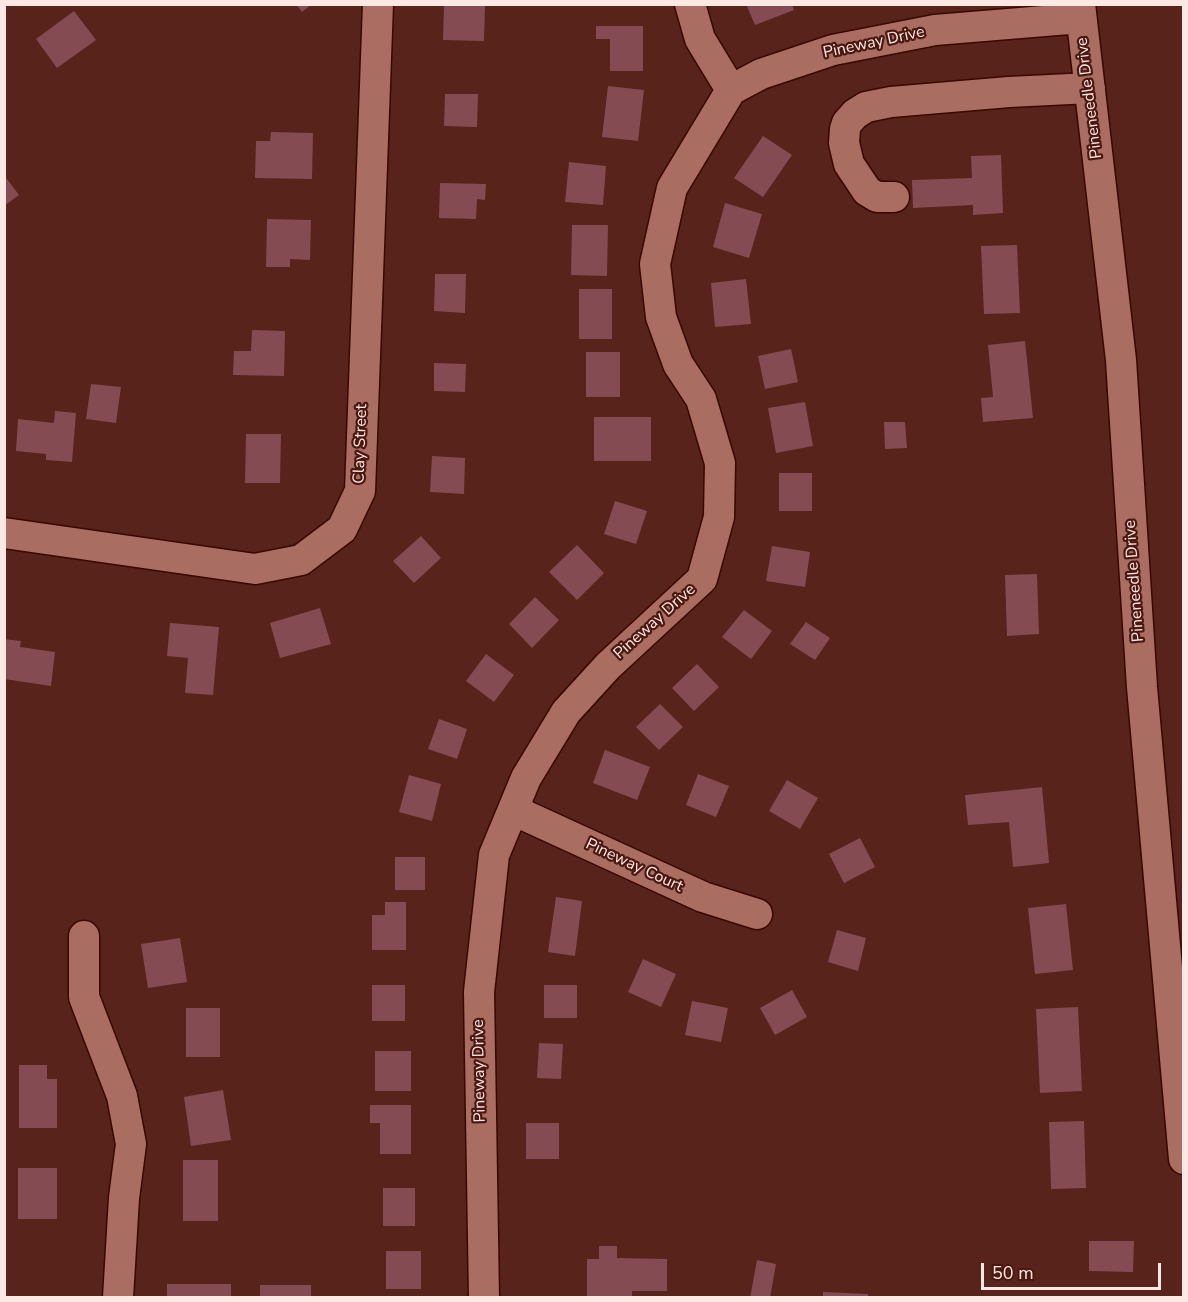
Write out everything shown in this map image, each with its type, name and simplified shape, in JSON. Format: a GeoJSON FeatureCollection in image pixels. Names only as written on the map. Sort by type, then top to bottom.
{"type":"FeatureCollection","features":[{"type":"Feature","properties":{"kind":"street","name":"Clay Street"},"geometry":{"type":"LineString","coordinates":[[4,533],[255,569],[301,560],[342,529],[360,491],[378,4]]}},
{"type":"Feature","properties":{"kind":"street"},"geometry":{"type":"LineString","coordinates":[[690,4],[700,39],[731,90]]}},
{"type":"Feature","properties":{"kind":"street","name":"Pineway Drive"},"geometry":{"type":"LineString","coordinates":[[484,1298],[479,992],[494,855],[526,778],[566,712],[608,666],[702,579],[719,517],[720,463],[701,399],[678,364],[661,317],[655,264],[672,188],[731,90],[761,74],[833,50],[935,30],[1081,11]]}},
{"type":"Feature","properties":{"kind":"street","name":"Pineneedle Drive"},"geometry":{"type":"LineString","coordinates":[[1081,11],[1121,360],[1142,687],[1184,1159]]}},
{"type":"Feature","properties":{"kind":"street"},"geometry":{"type":"LineString","coordinates":[[894,197],[878,197],[867,191],[849,164],[844,143],[845,129],[847,123],[866,107],[915,100],[1089,88]]}},
{"type":"Feature","properties":{"kind":"street","name":"Pineway Court"},"geometry":{"type":"LineString","coordinates":[[513,810],[703,897],[757,914]]}},
{"type":"Feature","properties":{"kind":"street"},"geometry":{"type":"LineString","coordinates":[[84,936],[84,997],[122,1096],[131,1144],[124,1198],[118,1298]]}},
{"type":"Feature","properties":{"kind":"building"},"geometry":{"type":"Polygon","coordinates":[[[296,4],[312,4],[302,12],[296,4]]]}},
{"type":"Feature","properties":{"kind":"building"},"geometry":{"type":"Polygon","coordinates":[[[746,4],[792,4],[794,10],[755,25],[746,4]]]}},
{"type":"Feature","properties":{"kind":"building"},"geometry":{"type":"Polygon","coordinates":[[[444,5],[485,6],[484,41],[443,40],[444,5]]]}},
{"type":"Feature","properties":{"kind":"building"},"geometry":{"type":"Polygon","coordinates":[[[74,11],[96,40],[57,68],[36,39],[74,11]]]}},
{"type":"Feature","properties":{"kind":"building"},"geometry":{"type":"Polygon","coordinates":[[[596,26],[643,26],[643,71],[610,71],[610,39],[596,39],[596,26]]]}},
{"type":"Feature","properties":{"kind":"building"},"geometry":{"type":"Polygon","coordinates":[[[608,86],[644,90],[638,141],[602,137],[608,86]]]}},
{"type":"Feature","properties":{"kind":"building"},"geometry":{"type":"Polygon","coordinates":[[[445,94],[478,94],[477,127],[444,126],[445,94]]]}},
{"type":"Feature","properties":{"kind":"building"},"geometry":{"type":"Polygon","coordinates":[[[271,132],[313,133],[312,179],[255,178],[256,141],[270,141],[271,132]]]}},
{"type":"Feature","properties":{"kind":"building"},"geometry":{"type":"Polygon","coordinates":[[[763,136],[792,155],[763,197],[734,178],[763,136]]]}},
{"type":"Feature","properties":{"kind":"building"},"geometry":{"type":"Polygon","coordinates":[[[1001,155],[1003,213],[973,215],[973,205],[913,208],[912,180],[972,178],[971,156],[1001,155]]]}},
{"type":"Feature","properties":{"kind":"building"},"geometry":{"type":"Polygon","coordinates":[[[569,162],[606,166],[603,205],[565,202],[569,162]]]}},
{"type":"Feature","properties":{"kind":"building"},"geometry":{"type":"Polygon","coordinates":[[[4,175],[19,195],[4,206],[4,175]]]}},
{"type":"Feature","properties":{"kind":"building"},"geometry":{"type":"Polygon","coordinates":[[[440,183],[486,184],[485,200],[477,199],[476,219],[439,218],[440,183]]]}},
{"type":"Feature","properties":{"kind":"building"},"geometry":{"type":"Polygon","coordinates":[[[725,203],[762,214],[749,258],[713,247],[725,203]]]}},
{"type":"Feature","properties":{"kind":"building"},"geometry":{"type":"Polygon","coordinates":[[[267,219],[311,220],[310,260],[290,259],[290,267],[266,267],[267,219]]]}},
{"type":"Feature","properties":{"kind":"building"},"geometry":{"type":"Polygon","coordinates":[[[572,225],[608,225],[607,276],[571,275],[572,225]]]}},
{"type":"Feature","properties":{"kind":"building"},"geometry":{"type":"Polygon","coordinates":[[[1017,245],[1020,313],[984,314],[981,246],[1017,245]]]}},
{"type":"Feature","properties":{"kind":"building"},"geometry":{"type":"Polygon","coordinates":[[[435,274],[466,274],[465,313],[434,311],[435,274]]]}},
{"type":"Feature","properties":{"kind":"building"},"geometry":{"type":"Polygon","coordinates":[[[746,279],[751,324],[715,327],[711,283],[746,279]]]}},
{"type":"Feature","properties":{"kind":"building"},"geometry":{"type":"Polygon","coordinates":[[[579,289],[612,289],[612,339],[579,339],[579,289]]]}},
{"type":"Feature","properties":{"kind":"building"},"geometry":{"type":"Polygon","coordinates":[[[252,330],[285,331],[284,376],[233,375],[234,351],[251,351],[252,330]]]}},
{"type":"Feature","properties":{"kind":"building"},"geometry":{"type":"Polygon","coordinates":[[[1025,341],[1033,418],[983,422],[981,398],[993,397],[988,345],[1025,341]]]}},
{"type":"Feature","properties":{"kind":"building"},"geometry":{"type":"Polygon","coordinates":[[[791,349],[798,382],[765,389],[758,356],[791,349]]]}},
{"type":"Feature","properties":{"kind":"building"},"geometry":{"type":"Polygon","coordinates":[[[586,352],[620,352],[620,397],[586,397],[586,352]]]}},
{"type":"Feature","properties":{"kind":"building"},"geometry":{"type":"Polygon","coordinates":[[[434,363],[466,364],[465,392],[434,391],[434,363]]]}},
{"type":"Feature","properties":{"kind":"building"},"geometry":{"type":"Polygon","coordinates":[[[91,384],[121,387],[116,423],[86,419],[91,384]]]}},
{"type":"Feature","properties":{"kind":"building"},"geometry":{"type":"Polygon","coordinates":[[[805,402],[813,446],[776,453],[768,408],[805,402]]]}},
{"type":"Feature","properties":{"kind":"building"},"geometry":{"type":"Polygon","coordinates":[[[55,411],[76,413],[72,462],[46,460],[46,454],[16,451],[18,419],[54,423],[55,411]]]}},
{"type":"Feature","properties":{"kind":"building"},"geometry":{"type":"Polygon","coordinates":[[[594,417],[651,417],[651,461],[594,461],[594,417]]]}},
{"type":"Feature","properties":{"kind":"building"},"geometry":{"type":"Polygon","coordinates":[[[884,422],[905,422],[907,448],[885,449],[884,422]]]}},
{"type":"Feature","properties":{"kind":"building"},"geometry":{"type":"Polygon","coordinates":[[[246,434],[281,434],[280,483],[245,483],[246,434]]]}},
{"type":"Feature","properties":{"kind":"building"},"geometry":{"type":"Polygon","coordinates":[[[432,456],[465,458],[464,494],[430,492],[432,456]]]}},
{"type":"Feature","properties":{"kind":"building"},"geometry":{"type":"Polygon","coordinates":[[[779,473],[812,473],[812,511],[779,511],[779,473]]]}},
{"type":"Feature","properties":{"kind":"building"},"geometry":{"type":"Polygon","coordinates":[[[615,501],[647,511],[636,544],[604,534],[615,501]]]}},
{"type":"Feature","properties":{"kind":"building"},"geometry":{"type":"Polygon","coordinates":[[[421,536],[441,558],[414,583],[393,561],[421,536]]]}},
{"type":"Feature","properties":{"kind":"building"},"geometry":{"type":"Polygon","coordinates":[[[577,545],[604,573],[577,600],[549,572],[577,545]]]}},
{"type":"Feature","properties":{"kind":"building"},"geometry":{"type":"Polygon","coordinates":[[[772,546],[810,552],[805,587],[766,581],[772,546]]]}},
{"type":"Feature","properties":{"kind":"building"},"geometry":{"type":"Polygon","coordinates":[[[1037,574],[1039,634],[1007,636],[1005,575],[1037,574]]]}},
{"type":"Feature","properties":{"kind":"building"},"geometry":{"type":"Polygon","coordinates":[[[535,597],[559,620],[532,648],[509,624],[535,597]]]}},
{"type":"Feature","properties":{"kind":"building"},"geometry":{"type":"Polygon","coordinates":[[[320,608],[331,644],[280,658],[270,623],[320,608]]]}},
{"type":"Feature","properties":{"kind":"building"},"geometry":{"type":"Polygon","coordinates":[[[744,610],[772,631],[751,659],[722,637],[744,610]]]}},
{"type":"Feature","properties":{"kind":"building"},"geometry":{"type":"Polygon","coordinates":[[[806,622],[830,638],[815,660],[790,644],[806,622]]]}},
{"type":"Feature","properties":{"kind":"building"},"geometry":{"type":"Polygon","coordinates":[[[170,623],[219,627],[213,695],[185,693],[188,658],[167,656],[170,623]]]}},
{"type":"Feature","properties":{"kind":"building"},"geometry":{"type":"Polygon","coordinates":[[[4,639],[21,641],[20,647],[55,652],[51,686],[4,679],[4,639]]]}},
{"type":"Feature","properties":{"kind":"building"},"geometry":{"type":"Polygon","coordinates":[[[486,654],[514,675],[494,702],[466,681],[486,654]]]}},
{"type":"Feature","properties":{"kind":"building"},"geometry":{"type":"Polygon","coordinates":[[[697,664],[719,687],[694,711],[672,688],[697,664]]]}},
{"type":"Feature","properties":{"kind":"building"},"geometry":{"type":"Polygon","coordinates":[[[660,704],[683,727],[659,750],[636,727],[660,704]]]}},
{"type":"Feature","properties":{"kind":"building"},"geometry":{"type":"Polygon","coordinates":[[[439,719],[467,729],[457,759],[428,749],[439,719]]]}},
{"type":"Feature","properties":{"kind":"building"},"geometry":{"type":"Polygon","coordinates":[[[605,750],[650,767],[637,800],[593,783],[605,750]]]}},
{"type":"Feature","properties":{"kind":"building"},"geometry":{"type":"Polygon","coordinates":[[[698,774],[729,786],[716,817],[686,805],[698,774]]]}},
{"type":"Feature","properties":{"kind":"building"},"geometry":{"type":"Polygon","coordinates":[[[409,775],[441,784],[432,821],[399,812],[409,775]]]}},
{"type":"Feature","properties":{"kind":"building"},"geometry":{"type":"Polygon","coordinates":[[[787,780],[818,798],[800,829],[769,811],[787,780]]]}},
{"type":"Feature","properties":{"kind":"building"},"geometry":{"type":"Polygon","coordinates":[[[1042,787],[1049,863],[1013,867],[1009,822],[968,825],[965,795],[1042,787]]]}},
{"type":"Feature","properties":{"kind":"building"},"geometry":{"type":"Polygon","coordinates":[[[860,838],[875,867],[844,883],[829,854],[860,838]]]}},
{"type":"Feature","properties":{"kind":"building"},"geometry":{"type":"Polygon","coordinates":[[[395,857],[425,857],[425,890],[395,890],[395,857]]]}},
{"type":"Feature","properties":{"kind":"building"},"geometry":{"type":"Polygon","coordinates":[[[556,897],[582,901],[575,956],[548,952],[556,897]]]}},
{"type":"Feature","properties":{"kind":"building"},"geometry":{"type":"Polygon","coordinates":[[[385,902],[406,902],[406,950],[372,950],[372,915],[385,915],[385,902]]]}},
{"type":"Feature","properties":{"kind":"building"},"geometry":{"type":"Polygon","coordinates":[[[1066,904],[1073,970],[1035,974],[1028,908],[1066,904]]]}},
{"type":"Feature","properties":{"kind":"building"},"geometry":{"type":"Polygon","coordinates":[[[837,930],[866,938],[858,971],[828,962],[837,930]]]}},
{"type":"Feature","properties":{"kind":"building"},"geometry":{"type":"Polygon","coordinates":[[[180,938],[187,982],[148,988],[141,944],[180,938]]]}},
{"type":"Feature","properties":{"kind":"building"},"geometry":{"type":"Polygon","coordinates":[[[643,959],[676,974],[661,1007],[628,992],[643,959]]]}},
{"type":"Feature","properties":{"kind":"building"},"geometry":{"type":"Polygon","coordinates":[[[372,985],[405,985],[405,1021],[372,1021],[372,985]]]}},
{"type":"Feature","properties":{"kind":"building"},"geometry":{"type":"Polygon","coordinates":[[[544,985],[577,985],[577,1018],[544,1018],[544,985]]]}},
{"type":"Feature","properties":{"kind":"building"},"geometry":{"type":"Polygon","coordinates":[[[792,990],[807,1017],[775,1035],[760,1008],[792,990]]]}},
{"type":"Feature","properties":{"kind":"building"},"geometry":{"type":"Polygon","coordinates":[[[692,1001],[728,1008],[721,1042],[685,1035],[692,1001]]]}},
{"type":"Feature","properties":{"kind":"building"},"geometry":{"type":"Polygon","coordinates":[[[1078,1007],[1082,1091],[1040,1093],[1036,1009],[1078,1007]]]}},
{"type":"Feature","properties":{"kind":"building"},"geometry":{"type":"Polygon","coordinates":[[[186,1008],[220,1008],[220,1057],[186,1057],[186,1008]]]}},
{"type":"Feature","properties":{"kind":"building"},"geometry":{"type":"Polygon","coordinates":[[[539,1043],[563,1044],[561,1079],[537,1078],[539,1043]]]}},
{"type":"Feature","properties":{"kind":"building"},"geometry":{"type":"Polygon","coordinates":[[[375,1051],[411,1051],[411,1091],[375,1091],[375,1051]]]}},
{"type":"Feature","properties":{"kind":"building"},"geometry":{"type":"Polygon","coordinates":[[[19,1065],[47,1065],[47,1079],[57,1079],[57,1128],[19,1128],[19,1065]]]}},
{"type":"Feature","properties":{"kind":"building"},"geometry":{"type":"Polygon","coordinates":[[[223,1090],[231,1140],[191,1146],[184,1097],[223,1090]]]}},
{"type":"Feature","properties":{"kind":"building"},"geometry":{"type":"Polygon","coordinates":[[[370,1105],[411,1105],[411,1154],[380,1154],[380,1123],[370,1123],[370,1105]]]}},
{"type":"Feature","properties":{"kind":"building"},"geometry":{"type":"Polygon","coordinates":[[[1084,1121],[1086,1188],[1051,1189],[1049,1122],[1084,1121]]]}},
{"type":"Feature","properties":{"kind":"building"},"geometry":{"type":"Polygon","coordinates":[[[526,1123],[559,1123],[559,1159],[526,1159],[526,1123]]]}},
{"type":"Feature","properties":{"kind":"building"},"geometry":{"type":"Polygon","coordinates":[[[183,1160],[218,1160],[218,1221],[183,1221],[183,1160]]]}},
{"type":"Feature","properties":{"kind":"building"},"geometry":{"type":"Polygon","coordinates":[[[18,1168],[57,1168],[57,1219],[18,1219],[18,1168]]]}},
{"type":"Feature","properties":{"kind":"building"},"geometry":{"type":"Polygon","coordinates":[[[383,1188],[415,1188],[415,1226],[383,1226],[383,1188]]]}},
{"type":"Feature","properties":{"kind":"building"},"geometry":{"type":"Polygon","coordinates":[[[1089,1241],[1134,1241],[1133,1272],[1089,1271],[1089,1241]]]}},
{"type":"Feature","properties":{"kind":"building"},"geometry":{"type":"Polygon","coordinates":[[[599,1246],[617,1246],[617,1258],[667,1259],[667,1291],[632,1291],[632,1298],[587,1298],[587,1259],[599,1259],[599,1246]]]}},
{"type":"Feature","properties":{"kind":"building"},"geometry":{"type":"Polygon","coordinates":[[[386,1251],[421,1251],[421,1289],[386,1289],[386,1251]]]}},
{"type":"Feature","properties":{"kind":"building"},"geometry":{"type":"Polygon","coordinates":[[[757,1260],[776,1264],[770,1298],[750,1298],[757,1260]]]}},
{"type":"Feature","properties":{"kind":"building"},"geometry":{"type":"Polygon","coordinates":[[[167,1284],[231,1284],[231,1298],[167,1298],[167,1284]]]}},
{"type":"Feature","properties":{"kind":"building"},"geometry":{"type":"Polygon","coordinates":[[[260,1285],[311,1285],[311,1298],[260,1298],[260,1285]]]}},
{"type":"Feature","properties":{"kind":"building"},"geometry":{"type":"Polygon","coordinates":[[[823,1292],[868,1294],[868,1298],[823,1298],[823,1292]]]}}]}
